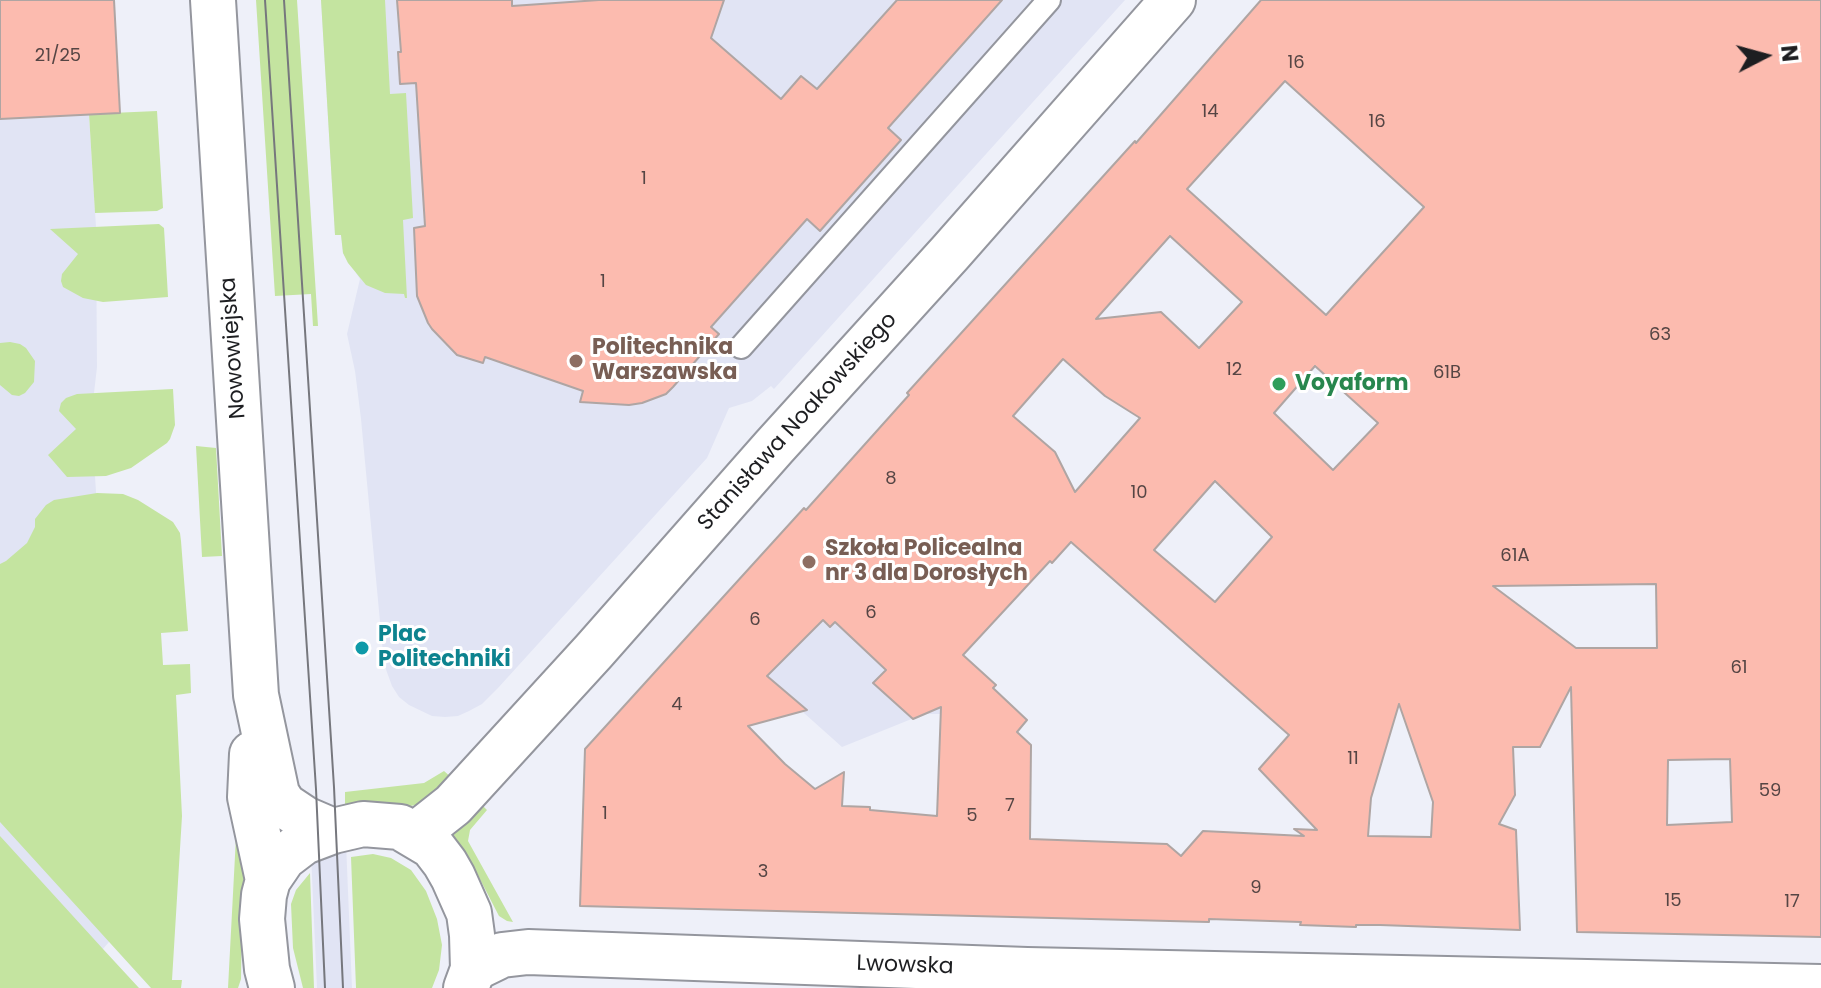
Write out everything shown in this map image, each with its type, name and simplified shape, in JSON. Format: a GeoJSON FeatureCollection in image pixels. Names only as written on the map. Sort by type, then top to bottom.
{"type":"FeatureCollection","features":[{"type":"Feature","properties":{"kind":"street","name":"Nowowiejska"},"geometry":{"type":"LineString","coordinates":[[213,0],[256,695],[277,794],[284,805],[305,819],[333,831]]}},
{"type":"Feature","properties":{"kind":"street","name":"Stanisława Noakowskiego"},"geometry":{"type":"LineString","coordinates":[[415,835],[453,805],[594,651],[1173,0]]}},
{"type":"Feature","properties":{"kind":"street","name":"Nowowiejska"},"geometry":{"type":"LineString","coordinates":[[256,695],[250,797],[268,880]]}},
{"type":"Feature","properties":{"kind":"street"},"geometry":{"type":"LineString","coordinates":[[266,982],[262,919],[264,895],[274,868],[304,842],[363,824],[400,827],[432,846],[445,863],[469,913],[472,935],[470,978]]}},
{"type":"Feature","properties":{"kind":"street","name":"Lwowska"},"geometry":{"type":"LineString","coordinates":[[470,978],[502,955],[528,952],[1027,970],[1821,987]]}},
{"type":"Feature","properties":{"kind":"lane"},"geometry":{"type":"LineString","coordinates":[[741,347],[1049,0]]}},
{"type":"Feature","properties":{"kind":"shaded area"},"geometry":{"type":"Polygon","coordinates":[[[0,0],[114,0],[89,115],[96,227],[95,476],[112,750],[109,942],[69,988],[0,988],[0,0]]]}},
{"type":"Feature","properties":{"kind":"shaded area","name":"Politechnika Warszawska"},"geometry":{"type":"Polygon","coordinates":[[[321,0],[1125,0],[774,389],[771,386],[752,401],[729,408],[707,458],[498,688],[482,704],[458,716],[445,717],[432,716],[399,697],[384,664],[361,419],[347,334],[360,279],[343,253],[341,235],[335,235],[321,0]]]}},
{"type":"Feature","properties":{"kind":"shaded area"},"geometry":{"type":"Polygon","coordinates":[[[804,508],[996,685],[993,688],[992,714],[924,714],[842,747],[795,705],[796,701],[703,619],[804,508]]]}},
{"type":"Feature","properties":{"kind":"shaded area"},"geometry":{"type":"Polygon","coordinates":[[[346,843],[352,988],[317,988],[311,854],[346,843]]]}},
{"type":"Feature","properties":{"kind":"green space"},"geometry":{"type":"Polygon","coordinates":[[[256,0],[297,0],[318,326],[313,326],[311,294],[275,296],[256,0]]]}},
{"type":"Feature","properties":{"kind":"green space"},"geometry":{"type":"Polygon","coordinates":[[[321,0],[385,0],[390,94],[406,93],[413,218],[403,220],[407,298],[404,294],[385,293],[366,285],[343,253],[341,235],[335,235],[321,0]]]}},
{"type":"Feature","properties":{"kind":"green space"},"geometry":{"type":"Polygon","coordinates":[[[157,111],[163,208],[157,211],[95,213],[89,114],[157,111]]]}},
{"type":"Feature","properties":{"kind":"green space"},"geometry":{"type":"Polygon","coordinates":[[[159,224],[164,228],[168,297],[103,302],[83,298],[63,287],[62,274],[78,254],[50,229],[159,224]]]}},
{"type":"Feature","properties":{"kind":"green space"},"geometry":{"type":"Polygon","coordinates":[[[10,342],[26,348],[35,361],[34,382],[19,396],[12,395],[0,385],[0,343],[10,342]]]}},
{"type":"Feature","properties":{"kind":"green space"},"geometry":{"type":"Polygon","coordinates":[[[173,389],[175,425],[170,439],[131,468],[106,476],[67,477],[48,455],[76,429],[59,411],[66,398],[77,394],[173,389]]]}},
{"type":"Feature","properties":{"kind":"green space"},"geometry":{"type":"Polygon","coordinates":[[[196,446],[216,448],[222,556],[202,557],[196,446]]]}},
{"type":"Feature","properties":{"kind":"green space"},"geometry":{"type":"Polygon","coordinates":[[[97,493],[123,494],[138,500],[173,522],[180,533],[188,631],[161,633],[163,665],[190,664],[191,693],[176,695],[182,816],[172,980],[182,980],[181,988],[151,988],[0,822],[0,564],[27,543],[35,527],[35,519],[46,505],[54,500],[97,493]]]}},
{"type":"Feature","properties":{"kind":"green space"},"geometry":{"type":"Polygon","coordinates":[[[444,771],[452,778],[424,803],[402,808],[345,808],[345,792],[424,783],[444,771]]]}},
{"type":"Feature","properties":{"kind":"green space"},"geometry":{"type":"Polygon","coordinates":[[[480,803],[487,810],[470,830],[468,841],[513,922],[499,916],[468,856],[452,835],[480,803]]]}},
{"type":"Feature","properties":{"kind":"green space"},"geometry":{"type":"Polygon","coordinates":[[[237,818],[249,855],[242,917],[241,979],[238,988],[228,988],[237,818]]]}},
{"type":"Feature","properties":{"kind":"green space"},"geometry":{"type":"Polygon","coordinates":[[[0,836],[103,949],[139,988],[0,988],[0,836]]]}},
{"type":"Feature","properties":{"kind":"green space"},"geometry":{"type":"Polygon","coordinates":[[[373,854],[391,858],[411,870],[426,891],[437,919],[442,945],[439,970],[432,988],[356,988],[351,857],[373,854]]]}},
{"type":"Feature","properties":{"kind":"green space"},"geometry":{"type":"Polygon","coordinates":[[[310,873],[314,988],[303,988],[293,948],[291,904],[296,890],[310,873]]]}},
{"type":"Feature","properties":{"kind":"building"},"geometry":{"type":"Polygon","coordinates":[[[0,0],[114,0],[120,113],[0,119],[0,0]]]}},
{"type":"Feature","properties":{"kind":"building"},"geometry":{"type":"Polygon","coordinates":[[[397,0],[512,0],[512,6],[599,0],[724,0],[711,38],[781,99],[801,76],[817,89],[897,0],[1002,0],[888,128],[901,140],[820,231],[807,219],[711,327],[719,334],[673,387],[666,394],[629,405],[580,402],[583,391],[485,357],[483,363],[457,355],[428,323],[417,296],[414,228],[425,226],[416,83],[400,84],[397,0]]]}},
{"type":"Feature","properties":{"kind":"building"},"geometry":{"type":"Polygon","coordinates":[[[1261,0],[1821,0],[1821,937],[1577,932],[1571,687],[1540,747],[1513,747],[1515,795],[1499,824],[1516,830],[1520,930],[1380,925],[1356,927],[1209,919],[1209,922],[580,906],[585,749],[804,508],[806,510],[909,395],[907,393],[1136,143],[1261,0]],[[1285,81],[1187,189],[1326,315],[1424,207],[1285,81]],[[1170,236],[1096,319],[1161,312],[1199,348],[1242,302],[1170,236]],[[1063,359],[1013,416],[1055,452],[1075,492],[1140,418],[1105,396],[1063,359]],[[1315,366],[1274,413],[1333,470],[1378,423],[1315,366]],[[1215,481],[1154,550],[1215,602],[1272,537],[1215,481]],[[1071,542],[1052,563],[1050,561],[963,655],[996,685],[993,688],[1027,720],[1017,732],[1031,745],[1030,839],[1167,844],[1181,856],[1203,831],[1304,836],[1294,829],[1317,830],[1259,769],[1289,735],[1071,542]],[[1656,584],[1493,586],[1576,648],[1657,648],[1656,584]],[[823,620],[767,676],[807,710],[748,726],[815,789],[844,772],[842,806],[937,816],[941,707],[913,719],[873,683],[886,670],[835,622],[830,627],[823,620]],[[1399,704],[1371,798],[1368,836],[1431,837],[1433,802],[1399,704]],[[1730,759],[1668,760],[1667,825],[1732,822],[1730,759]]]}},
{"type":"Feature","properties":{"kind":"tram line"},"geometry":{"type":"LineString","coordinates":[[265,0],[316,789],[325,988]]}},
{"type":"Feature","properties":{"kind":"tram line"},"geometry":{"type":"LineString","coordinates":[[284,0],[334,787],[343,988]]}},
{"type":"Feature","properties":{"kind":"place","name":"Politechnika Warszawska"},"geometry":{"type":"Point","coordinates":[576,361]}},
{"type":"Feature","properties":{"kind":"place","name":"Voyaform"},"geometry":{"type":"Point","coordinates":[1279,384]}},
{"type":"Feature","properties":{"kind":"place","name":"Szkoła Policealna nr 3 dla Dorosłych"},"geometry":{"type":"Point","coordinates":[809,562]}},
{"type":"Feature","properties":{"kind":"place","name":"Plac Politechniki"},"geometry":{"type":"Point","coordinates":[362,648]}}]}
